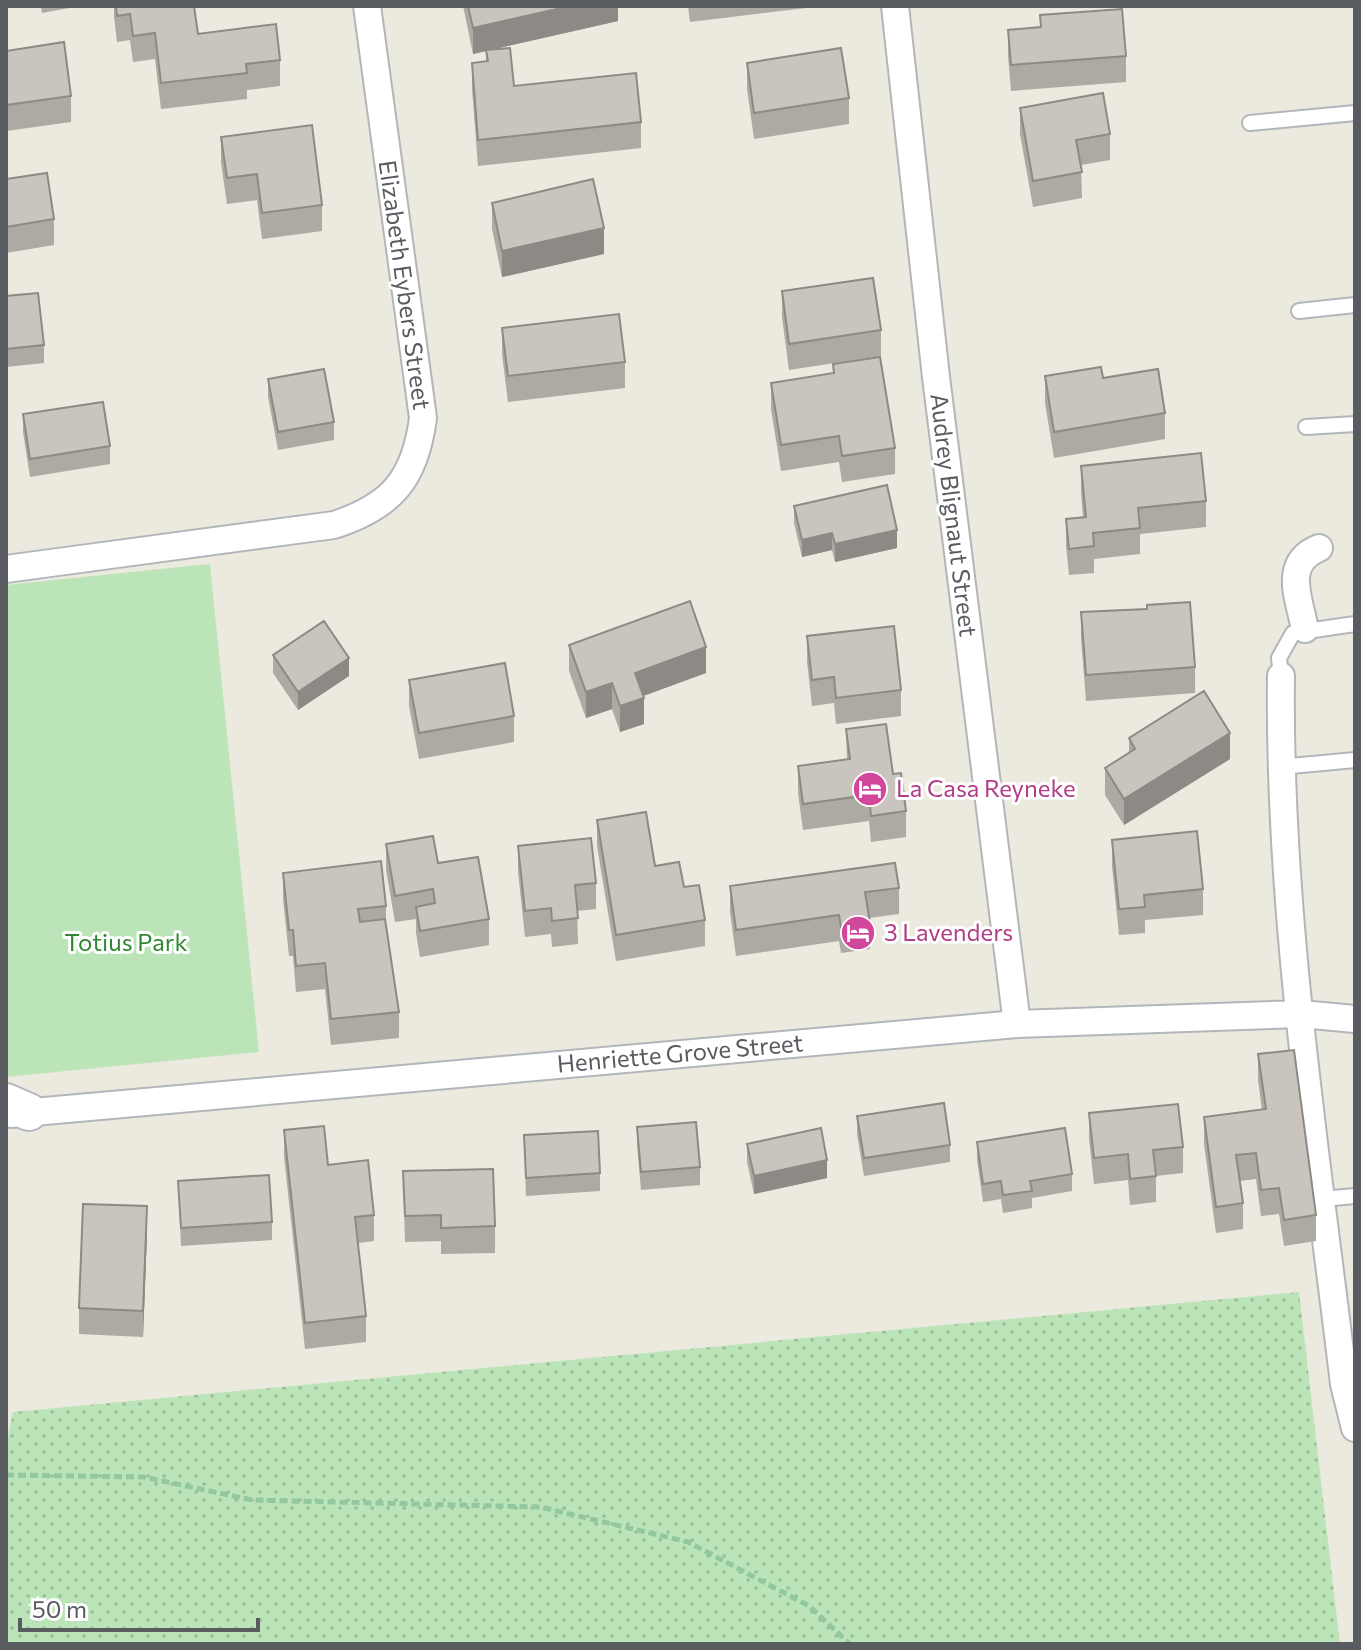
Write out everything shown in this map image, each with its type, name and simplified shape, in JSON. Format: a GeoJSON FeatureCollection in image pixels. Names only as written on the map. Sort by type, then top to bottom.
{"type":"FeatureCollection","features":[{"type":"Feature","properties":{"kind":"street","name":"Elizabeth Eybers Street"},"geometry":{"type":"LineString","coordinates":[[6,569],[334,525],[364,516],[405,481],[419,451],[423,418],[367,6]]}},
{"type":"Feature","properties":{"kind":"street","name":"Audrey Blignaut Street"},"geometry":{"type":"LineString","coordinates":[[895,6],[936,377],[1017,1024]]}},
{"type":"Feature","properties":{"kind":"street"},"geometry":{"type":"LineString","coordinates":[[1305,629],[1296,567],[1302,557],[1319,548]]}},
{"type":"Feature","properties":{"kind":"street"},"geometry":{"type":"LineString","coordinates":[[1281,676],[1280,767],[1301,1014],[1322,1199],[1355,1428]]}},
{"type":"Feature","properties":{"kind":"street","name":"Henriette Grove Street"},"geometry":{"type":"LineString","coordinates":[[14,1110],[1017,1024],[1301,1014],[1355,1019]]}},
{"type":"Feature","properties":{"kind":"lane"},"geometry":{"type":"LineString","coordinates":[[1250,123],[1355,113]]}},
{"type":"Feature","properties":{"kind":"lane"},"geometry":{"type":"LineString","coordinates":[[1299,311],[1355,305]]}},
{"type":"Feature","properties":{"kind":"lane"},"geometry":{"type":"LineString","coordinates":[[1306,427],[1355,424]]}},
{"type":"Feature","properties":{"kind":"lane"},"geometry":{"type":"LineString","coordinates":[[1281,676],[1279,658],[1293,633],[1355,624]]}},
{"type":"Feature","properties":{"kind":"lane"},"geometry":{"type":"LineString","coordinates":[[1280,767],[1355,760]]}},
{"type":"Feature","properties":{"kind":"lane"},"geometry":{"type":"LineString","coordinates":[[1322,1199],[1355,1196]]}},
{"type":"Feature","properties":{"kind":"path"},"geometry":{"type":"LineString","coordinates":[[6,1475],[144,1477],[252,1500],[540,1507],[688,1542],[809,1606],[850,1644]]}},
{"type":"Feature","properties":{"kind":"green space","name":"Totius Park"},"geometry":{"type":"Polygon","coordinates":[[[210,564],[259,1052],[6,1077],[6,585],[210,564]]]}},
{"type":"Feature","properties":{"kind":"green space"},"geometry":{"type":"Polygon","coordinates":[[[1299,1292],[1340,1644],[6,1644],[6,1446],[13,1412],[1299,1292]]]}},
{"type":"Feature","properties":{"kind":"building"},"geometry":{"type":"Polygon","coordinates":[[[116,6],[194,6],[198,34],[276,24],[280,60],[246,64],[247,73],[161,83],[155,33],[133,36],[130,14],[117,16],[116,6]]]}},
{"type":"Feature","properties":{"kind":"building"},"geometry":{"type":"Polygon","coordinates":[[[468,6],[570,6],[473,28],[468,6]]]}},
{"type":"Feature","properties":{"kind":"building"},"geometry":{"type":"Polygon","coordinates":[[[1122,9],[1126,56],[1011,65],[1008,30],[1041,27],[1040,15],[1122,9]]]}},
{"type":"Feature","properties":{"kind":"building"},"geometry":{"type":"Polygon","coordinates":[[[64,42],[71,96],[6,105],[6,51],[64,42]]]}},
{"type":"Feature","properties":{"kind":"building"},"geometry":{"type":"Polygon","coordinates":[[[510,48],[514,86],[636,73],[641,122],[478,140],[472,63],[488,61],[486,50],[510,48]]]}},
{"type":"Feature","properties":{"kind":"building"},"geometry":{"type":"Polygon","coordinates":[[[841,48],[849,98],[754,113],[747,63],[841,48]]]}},
{"type":"Feature","properties":{"kind":"building"},"geometry":{"type":"Polygon","coordinates":[[[1103,93],[1110,134],[1076,140],[1082,172],[1033,181],[1020,108],[1103,93]]]}},
{"type":"Feature","properties":{"kind":"building"},"geometry":{"type":"Polygon","coordinates":[[[312,125],[322,205],[262,213],[257,174],[227,178],[221,137],[312,125]]]}},
{"type":"Feature","properties":{"kind":"building"},"geometry":{"type":"Polygon","coordinates":[[[47,173],[54,219],[6,227],[6,179],[47,173]]]}},
{"type":"Feature","properties":{"kind":"building"},"geometry":{"type":"Polygon","coordinates":[[[593,179],[604,228],[502,251],[492,203],[593,179]]]}},
{"type":"Feature","properties":{"kind":"building"},"geometry":{"type":"Polygon","coordinates":[[[873,278],[881,330],[789,344],[782,291],[873,278]]]}},
{"type":"Feature","properties":{"kind":"building"},"geometry":{"type":"Polygon","coordinates":[[[38,293],[44,345],[6,349],[6,296],[38,293]]]}},
{"type":"Feature","properties":{"kind":"building"},"geometry":{"type":"Polygon","coordinates":[[[619,314],[625,362],[508,376],[502,328],[619,314]]]}},
{"type":"Feature","properties":{"kind":"building"},"geometry":{"type":"Polygon","coordinates":[[[880,357],[895,448],[842,456],[839,436],[781,445],[771,383],[834,373],[833,364],[880,357]]]}},
{"type":"Feature","properties":{"kind":"building"},"geometry":{"type":"Polygon","coordinates":[[[1101,367],[1103,378],[1158,369],[1165,413],[1054,432],[1045,376],[1101,367]]]}},
{"type":"Feature","properties":{"kind":"building"},"geometry":{"type":"Polygon","coordinates":[[[324,369],[334,422],[278,432],[268,379],[324,369]]]}},
{"type":"Feature","properties":{"kind":"building"},"geometry":{"type":"Polygon","coordinates":[[[103,402],[110,446],[30,459],[23,414],[103,402]]]}},
{"type":"Feature","properties":{"kind":"building"},"geometry":{"type":"Polygon","coordinates":[[[1201,453],[1206,501],[1138,508],[1140,528],[1093,533],[1094,546],[1069,549],[1066,519],[1086,517],[1081,466],[1201,453]]]}},
{"type":"Feature","properties":{"kind":"building"},"geometry":{"type":"Polygon","coordinates":[[[887,485],[897,530],[835,544],[832,533],[802,540],[794,506],[887,485]]]}},
{"type":"Feature","properties":{"kind":"building"},"geometry":{"type":"Polygon","coordinates":[[[690,601],[706,647],[635,673],[644,698],[620,706],[612,683],[586,692],[569,645],[690,601]]]}},
{"type":"Feature","properties":{"kind":"building"},"geometry":{"type":"Polygon","coordinates":[[[1190,602],[1195,667],[1086,675],[1081,612],[1147,609],[1147,605],[1190,602]]]}},
{"type":"Feature","properties":{"kind":"building"},"geometry":{"type":"Polygon","coordinates":[[[324,621],[349,658],[298,692],[273,655],[324,621]]]}},
{"type":"Feature","properties":{"kind":"building"},"geometry":{"type":"Polygon","coordinates":[[[894,626],[901,690],[836,698],[834,677],[812,680],[807,636],[894,626]]]}},
{"type":"Feature","properties":{"kind":"building"},"geometry":{"type":"Polygon","coordinates":[[[505,663],[514,716],[419,733],[409,680],[505,663]]]}},
{"type":"Feature","properties":{"kind":"building"},"geometry":{"type":"Polygon","coordinates":[[[1204,691],[1230,733],[1124,799],[1105,768],[1135,749],[1129,738],[1204,691]]]}},
{"type":"Feature","properties":{"kind":"building"},"geometry":{"type":"Polygon","coordinates":[[[886,724],[893,774],[901,773],[906,811],[871,816],[869,795],[803,804],[798,766],[850,759],[846,729],[886,724]]]}},
{"type":"Feature","properties":{"kind":"building"},"geometry":{"type":"Polygon","coordinates":[[[646,812],[655,866],[679,862],[684,887],[699,885],[705,920],[616,935],[597,820],[646,812]]]}},
{"type":"Feature","properties":{"kind":"building"},"geometry":{"type":"Polygon","coordinates":[[[1197,831],[1203,889],[1144,895],[1145,907],[1119,909],[1112,840],[1197,831]]]}},
{"type":"Feature","properties":{"kind":"building"},"geometry":{"type":"Polygon","coordinates":[[[433,836],[438,863],[478,857],[489,919],[420,931],[416,907],[435,903],[433,889],[395,896],[386,844],[433,836]]]}},
{"type":"Feature","properties":{"kind":"building"},"geometry":{"type":"Polygon","coordinates":[[[591,838],[596,883],[575,885],[578,918],[552,921],[551,908],[525,911],[518,846],[591,838]]]}},
{"type":"Feature","properties":{"kind":"building"},"geometry":{"type":"Polygon","coordinates":[[[381,861],[386,906],[358,909],[360,922],[385,919],[399,1012],[331,1019],[325,963],[296,966],[283,873],[381,861]]]}},
{"type":"Feature","properties":{"kind":"building"},"geometry":{"type":"Polygon","coordinates":[[[895,863],[899,888],[865,892],[870,923],[841,927],[839,915],[736,930],[730,886],[895,863]]]}},
{"type":"Feature","properties":{"kind":"building"},"geometry":{"type":"Polygon","coordinates":[[[1294,1050],[1316,1215],[1284,1220],[1279,1188],[1261,1190],[1256,1153],[1236,1155],[1243,1203],[1216,1207],[1204,1117],[1266,1109],[1258,1054],[1294,1050]]]}},
{"type":"Feature","properties":{"kind":"building"},"geometry":{"type":"Polygon","coordinates":[[[944,1103],[950,1145],[864,1158],[857,1116],[944,1103]]]}},
{"type":"Feature","properties":{"kind":"building"},"geometry":{"type":"Polygon","coordinates":[[[1178,1104],[1183,1147],[1153,1150],[1156,1176],[1130,1179],[1128,1154],[1094,1158],[1089,1113],[1178,1104]]]}},
{"type":"Feature","properties":{"kind":"building"},"geometry":{"type":"Polygon","coordinates":[[[696,1122],[700,1167],[641,1172],[637,1127],[696,1122]]]}},
{"type":"Feature","properties":{"kind":"building"},"geometry":{"type":"Polygon","coordinates":[[[324,1126],[328,1165],[368,1160],[374,1215],[355,1217],[366,1316],[305,1323],[284,1130],[324,1126]]]}},
{"type":"Feature","properties":{"kind":"building"},"geometry":{"type":"Polygon","coordinates":[[[821,1128],[827,1160],[754,1176],[747,1144],[821,1128]]]}},
{"type":"Feature","properties":{"kind":"building"},"geometry":{"type":"Polygon","coordinates":[[[1065,1128],[1072,1174],[1030,1181],[1032,1191],[1003,1195],[1001,1181],[983,1184],[977,1142],[1065,1128]]]}},
{"type":"Feature","properties":{"kind":"building"},"geometry":{"type":"Polygon","coordinates":[[[598,1131],[600,1173],[526,1178],[524,1135],[598,1131]]]}},
{"type":"Feature","properties":{"kind":"building"},"geometry":{"type":"Polygon","coordinates":[[[493,1169],[495,1226],[441,1228],[441,1215],[405,1216],[403,1171],[493,1169]]]}},
{"type":"Feature","properties":{"kind":"building"},"geometry":{"type":"Polygon","coordinates":[[[269,1175],[272,1222],[181,1228],[178,1181],[269,1175]]]}},
{"type":"Feature","properties":{"kind":"building"},"geometry":{"type":"Polygon","coordinates":[[[83,1204],[147,1206],[143,1311],[79,1308],[83,1204]]]}},
{"type":"Feature","properties":{"kind":"place","name":"La Casa Reyneke"},"geometry":{"type":"Point","coordinates":[870,789]}},
{"type":"Feature","properties":{"kind":"place","name":"3 Lavenders"},"geometry":{"type":"Point","coordinates":[858,933]}}]}
